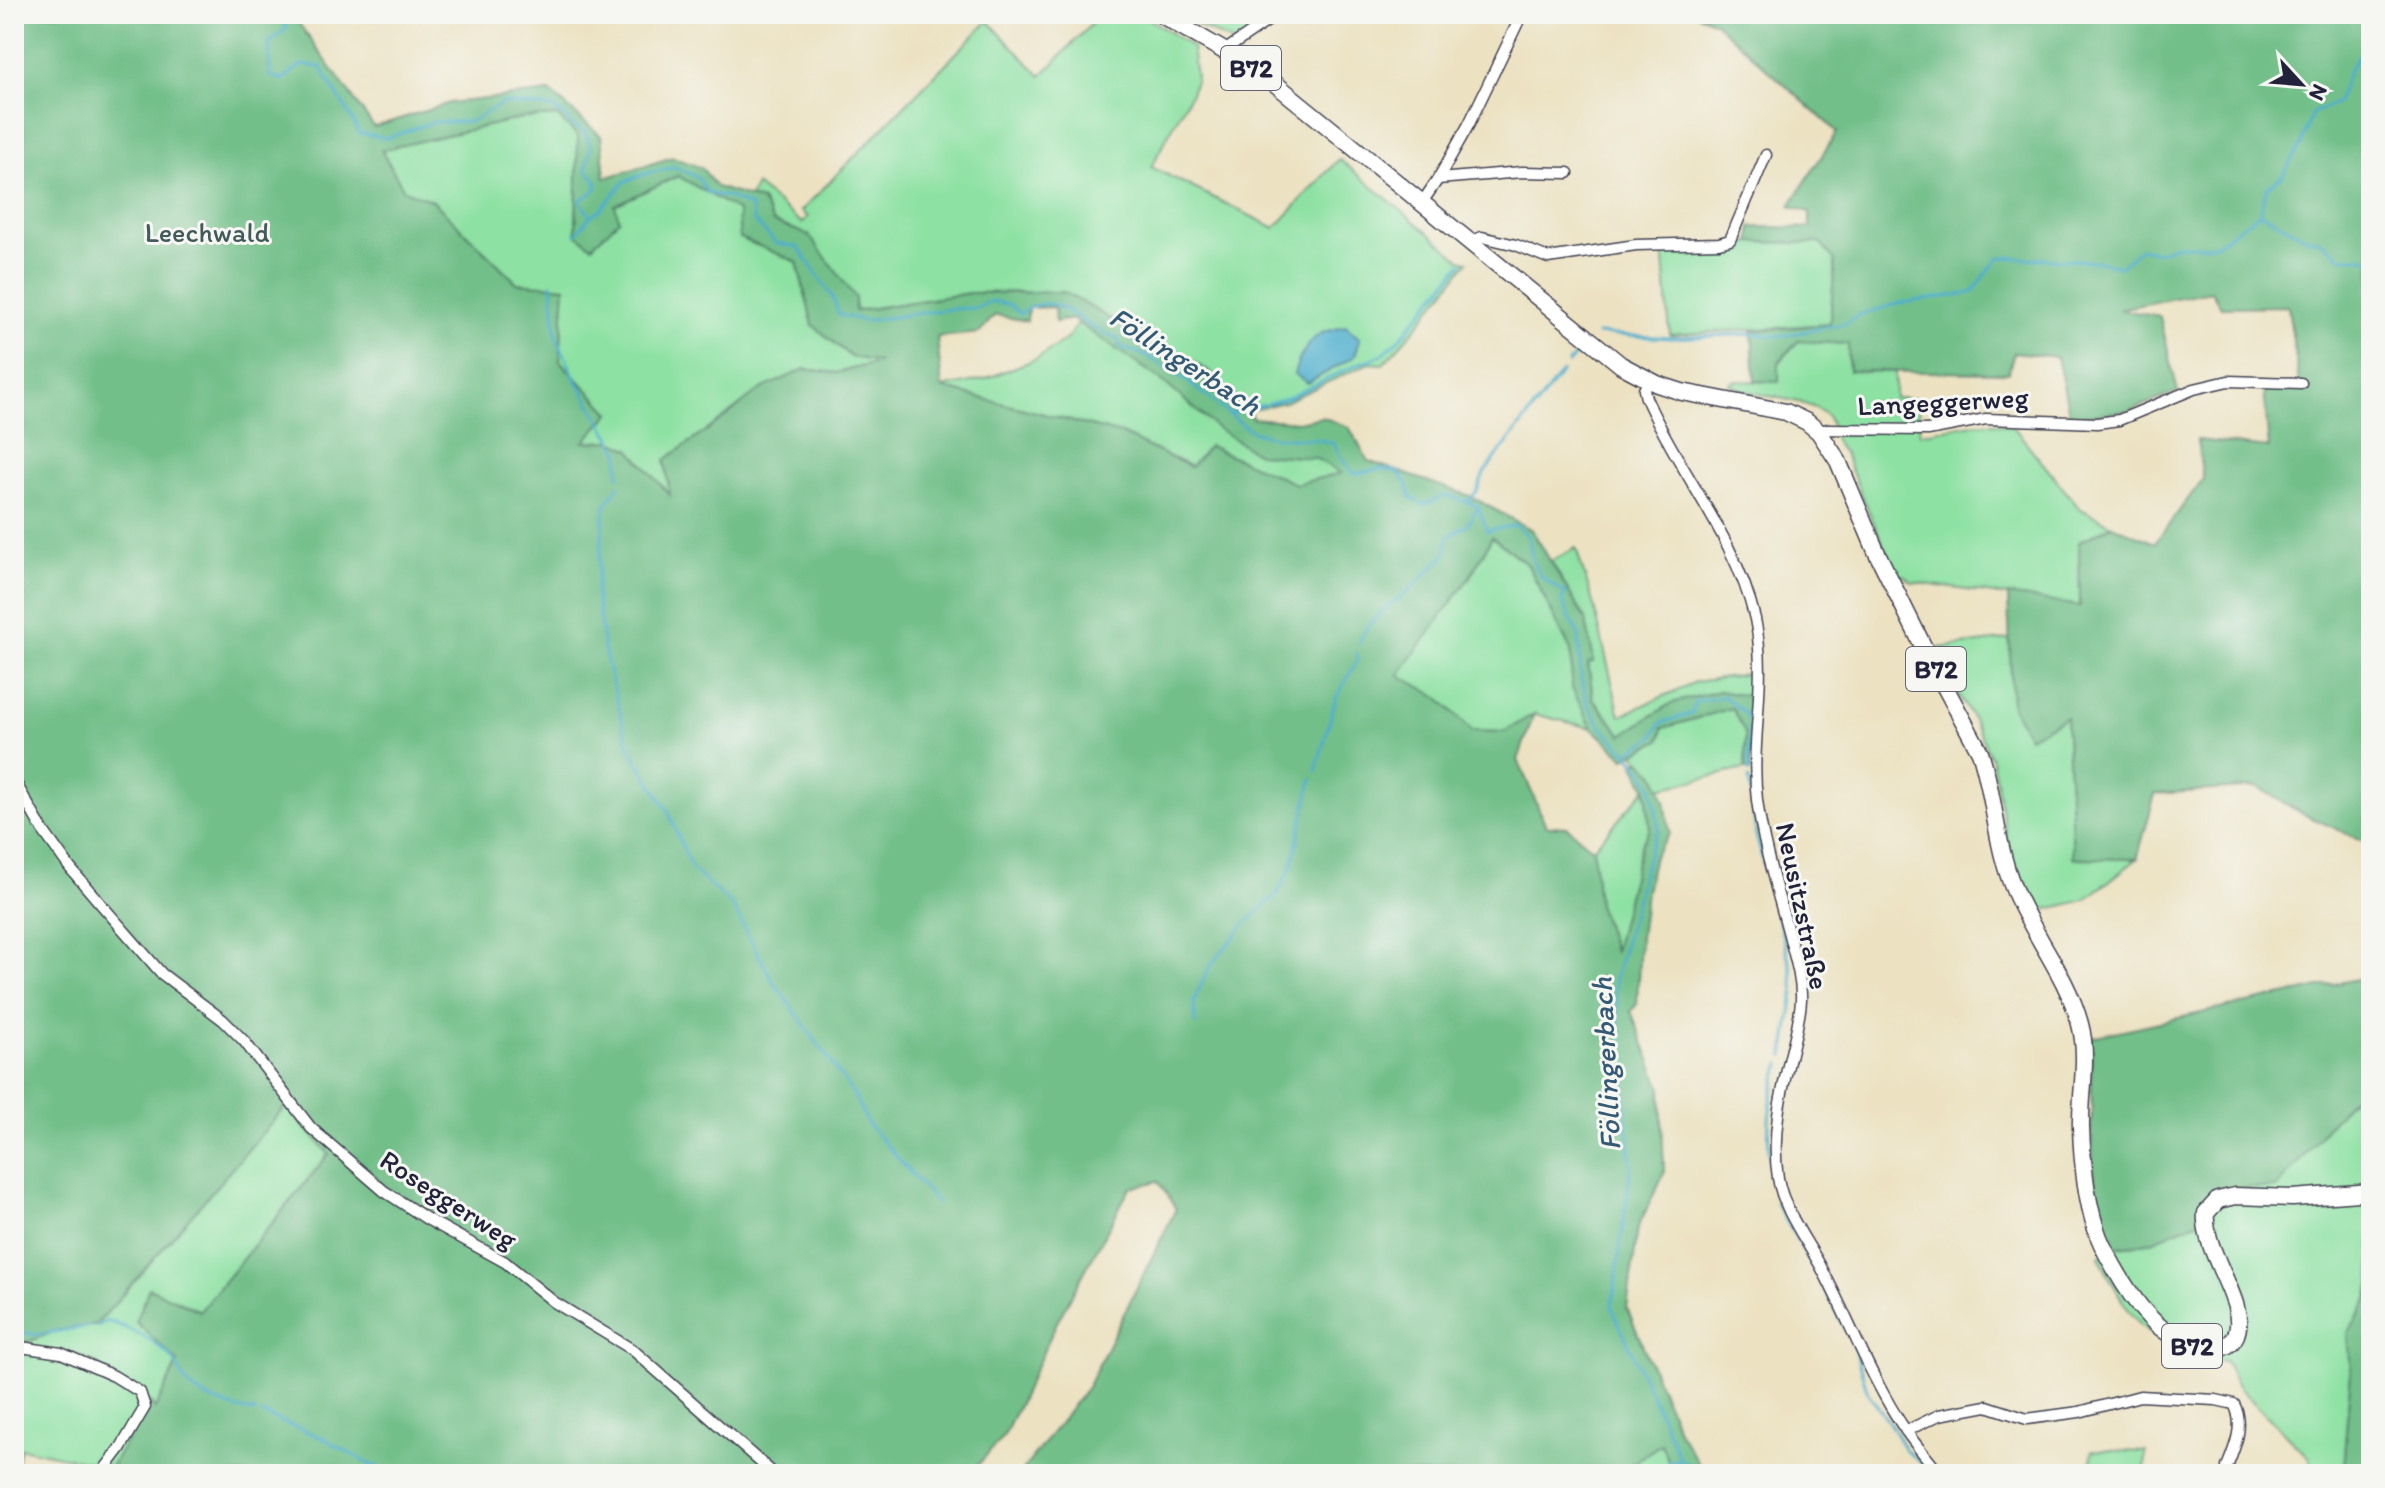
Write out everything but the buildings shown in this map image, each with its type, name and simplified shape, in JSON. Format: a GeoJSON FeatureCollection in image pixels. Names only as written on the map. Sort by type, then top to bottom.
{"type":"FeatureCollection","features":[{"type":"Feature","properties":{"kind":"main road","name":"B72"},"geometry":{"type":"LineString","coordinates":[[1160,14],[1272,81],[1621,365],[1648,380],[1693,395],[1786,412],[1819,432],[1838,461],[1876,551],[1976,743],[1986,770],[1997,837],[2013,888],[2077,1015],[2084,1058],[2081,1128],[2096,1230],[2120,1278],[2137,1304],[2160,1328],[2177,1340],[2207,1350],[2223,1348],[2234,1339],[2238,1317],[2235,1303],[2208,1241],[2205,1222],[2206,1213],[2218,1200],[2235,1196],[2293,1198],[2371,1192]]}},
{"type":"Feature","properties":{"kind":"street"},"geometry":{"type":"LineString","coordinates":[[1224,51],[1278,14]]}},
{"type":"Feature","properties":{"kind":"street"},"geometry":{"type":"LineString","coordinates":[[1421,204],[1469,124],[1522,14]]}},
{"type":"Feature","properties":{"kind":"street"},"geometry":{"type":"LineString","coordinates":[[1469,242],[1482,237],[1516,245],[1548,258],[1636,245],[1719,243],[1730,240],[1766,155]]}},
{"type":"Feature","properties":{"kind":"street"},"geometry":{"type":"LineString","coordinates":[[1438,179],[1522,172],[1568,173]]}},
{"type":"Feature","properties":{"kind":"street","name":"Neusitzstraße"},"geometry":{"type":"LineString","coordinates":[[1648,380],[1644,390],[1646,398],[1725,540],[1746,593],[1758,635],[1761,665],[1755,744],[1757,800],[1762,835],[1795,958],[1801,996],[1777,1116],[1776,1149],[1780,1186],[1787,1205],[1906,1431],[1939,1474]]}},
{"type":"Feature","properties":{"kind":"street","name":"Langeggerweg"},"geometry":{"type":"LineString","coordinates":[[1819,432],[1828,429],[1928,430],[1986,419],[2097,423],[2119,420],[2194,389],[2228,381],[2301,383]]}},
{"type":"Feature","properties":{"kind":"street","name":"Roseggerweg"},"geometry":{"type":"LineString","coordinates":[[14,780],[42,829],[80,880],[162,974],[223,1020],[244,1041],[311,1128],[384,1191],[505,1262],[554,1302],[633,1350],[774,1474]]}},
{"type":"Feature","properties":{"kind":"street"},"geometry":{"type":"LineString","coordinates":[[14,1346],[61,1353],[114,1376],[140,1392],[145,1407],[101,1474]]}},
{"type":"Feature","properties":{"kind":"street"},"geometry":{"type":"LineString","coordinates":[[1906,1431],[1939,1415],[1987,1406],[2027,1419],[2079,1412],[2140,1396],[2216,1400],[2234,1404],[2240,1415],[2237,1444],[2227,1467]]}},
{"type":"Feature","properties":{"kind":"green space","name":"Leechwald"},"geometry":{"type":"Polygon","coordinates":[[[14,14],[292,14],[374,127],[450,103],[550,92],[601,136],[605,178],[673,157],[702,168],[716,187],[762,201],[773,222],[809,235],[855,297],[855,311],[970,293],[1064,292],[1147,340],[1177,364],[1195,363],[1213,374],[1212,383],[1247,404],[1252,418],[1298,422],[1322,417],[1349,427],[1368,461],[1470,496],[1532,530],[1586,621],[1594,662],[1588,663],[1593,699],[1622,735],[1672,703],[1719,691],[1752,697],[1751,772],[1745,769],[1745,733],[1732,708],[1663,728],[1660,740],[1625,758],[1592,728],[1572,688],[1571,650],[1528,565],[1492,537],[1471,575],[1399,675],[1438,697],[1472,731],[1504,732],[1534,714],[1518,760],[1546,826],[1567,827],[1593,849],[1598,904],[1614,951],[1641,845],[1650,829],[1646,788],[1634,764],[1641,760],[1655,775],[1665,801],[1670,833],[1654,856],[1646,891],[1637,1004],[1631,1011],[1661,1088],[1664,1173],[1638,1227],[1627,1308],[1679,1432],[1705,1474],[1674,1474],[1661,1444],[1616,1474],[1020,1474],[1088,1386],[1176,1209],[1158,1181],[1130,1188],[1056,1324],[1005,1434],[970,1474],[140,1474],[111,1467],[150,1402],[155,1409],[178,1362],[136,1322],[149,1288],[200,1311],[329,1154],[286,1106],[97,1324],[55,1331],[28,1342],[14,1342],[14,14]],[[557,116],[523,118],[381,150],[404,190],[433,201],[517,283],[565,287],[560,361],[610,413],[584,442],[612,441],[630,449],[670,495],[665,460],[761,389],[805,369],[836,373],[880,362],[851,357],[813,325],[797,262],[740,238],[738,211],[678,176],[615,205],[619,220],[592,246],[576,234],[578,136],[557,116]],[[1054,307],[1028,308],[1027,321],[995,315],[979,333],[937,337],[942,388],[1121,434],[1191,467],[1209,446],[1296,484],[1341,473],[1315,458],[1258,454],[1217,428],[1159,378],[1072,319],[1055,322],[1054,307]]]}},
{"type":"Feature","properties":{"kind":"green space"},"geometry":{"type":"Polygon","coordinates":[[[1101,14],[1142,14],[1192,47],[1196,78],[1191,93],[1151,167],[1275,228],[1339,159],[1460,259],[1468,261],[1383,364],[1369,363],[1285,402],[1249,410],[1247,404],[1212,383],[1212,374],[1195,363],[1177,364],[1147,340],[1064,292],[970,293],[854,311],[809,235],[773,222],[762,201],[750,197],[756,185],[802,223],[808,217],[801,211],[988,21],[1041,76],[1101,14]]]}},
{"type":"Feature","properties":{"kind":"green space"},"geometry":{"type":"Polygon","coordinates":[[[1176,14],[1285,14],[1275,26],[1237,45],[1176,14]]]}},
{"type":"Feature","properties":{"kind":"green space"},"geometry":{"type":"Polygon","coordinates":[[[1696,14],[2371,14],[2371,844],[2305,815],[2257,787],[2155,794],[2137,859],[2073,858],[2066,717],[2029,737],[2012,707],[2008,595],[2080,606],[2079,542],[2112,525],[2155,543],[2203,479],[2197,440],[2269,448],[2264,390],[2300,389],[2288,306],[2221,307],[2211,291],[2119,309],[2160,317],[2178,392],[2128,411],[2070,417],[2057,357],[2014,352],[2008,373],[1849,371],[1848,344],[1798,341],[1779,362],[1779,382],[1755,381],[1752,331],[1830,324],[1835,260],[1820,243],[1751,242],[1751,227],[1810,228],[1810,212],[1790,206],[1837,132],[1715,22],[1696,14]]]}},
{"type":"Feature","properties":{"kind":"green space"},"geometry":{"type":"Polygon","coordinates":[[[557,116],[578,136],[576,234],[592,246],[618,220],[614,205],[678,176],[738,211],[740,238],[797,262],[813,325],[851,357],[883,362],[836,373],[805,369],[713,426],[665,460],[671,496],[583,443],[610,413],[560,361],[517,283],[433,201],[404,190],[381,149],[523,118],[557,116]]]}},
{"type":"Feature","properties":{"kind":"green space"},"geometry":{"type":"Polygon","coordinates":[[[1751,242],[1820,243],[1835,260],[1830,324],[1670,335],[1663,247],[1751,242]]]}},
{"type":"Feature","properties":{"kind":"green space"},"geometry":{"type":"Polygon","coordinates":[[[1078,323],[1159,378],[1217,428],[1258,453],[1315,458],[1342,473],[1296,485],[1209,446],[1191,467],[1121,434],[942,388],[985,379],[1036,359],[1067,339],[1078,323]]]}},
{"type":"Feature","properties":{"kind":"green space"},"geometry":{"type":"Polygon","coordinates":[[[1798,341],[1848,344],[1849,371],[1895,372],[1895,398],[1918,399],[1920,434],[1984,423],[2007,425],[2016,430],[2079,508],[2112,525],[2079,542],[2081,607],[1912,582],[1896,575],[1826,415],[1799,402],[1730,384],[1733,381],[1779,382],[1779,363],[1798,341]]]}},
{"type":"Feature","properties":{"kind":"green space"},"geometry":{"type":"Polygon","coordinates":[[[1492,537],[1528,565],[1571,651],[1572,688],[1592,728],[1534,714],[1504,732],[1472,731],[1438,697],[1398,675],[1471,575],[1492,537]]]}},
{"type":"Feature","properties":{"kind":"green space"},"geometry":{"type":"Polygon","coordinates":[[[1576,548],[1594,606],[1620,716],[1695,682],[1753,673],[1752,697],[1719,691],[1672,703],[1622,735],[1593,699],[1588,662],[1594,662],[1586,621],[1551,561],[1576,548]]]}},
{"type":"Feature","properties":{"kind":"green space"},"geometry":{"type":"Polygon","coordinates":[[[2010,639],[2012,707],[2029,736],[2066,716],[2073,858],[2137,859],[2085,900],[2031,913],[2011,861],[1992,760],[1973,719],[1931,649],[2010,639]]]}},
{"type":"Feature","properties":{"kind":"green space"},"geometry":{"type":"Polygon","coordinates":[[[1732,708],[1746,733],[1745,769],[1660,788],[1655,775],[1633,753],[1660,740],[1663,728],[1732,708]]]}},
{"type":"Feature","properties":{"kind":"green space"},"geometry":{"type":"Polygon","coordinates":[[[1646,788],[1650,830],[1641,845],[1615,952],[1598,904],[1593,849],[1646,788]]]}},
{"type":"Feature","properties":{"kind":"green space"},"geometry":{"type":"Polygon","coordinates":[[[2371,976],[2371,1076],[2276,1188],[2240,1188],[2207,1199],[2199,1221],[2152,1241],[2113,1248],[2098,1211],[2092,1154],[2091,1037],[2371,976]]]}},
{"type":"Feature","properties":{"kind":"green space"},"geometry":{"type":"Polygon","coordinates":[[[2365,1083],[2371,1087],[2371,1286],[2368,1300],[2348,1333],[2351,1371],[2345,1474],[2319,1474],[2306,1455],[2239,1388],[2225,1361],[2198,1357],[2173,1348],[2140,1323],[2122,1300],[2099,1257],[2113,1248],[2152,1241],[2207,1199],[2240,1188],[2276,1187],[2365,1083]]]}},
{"type":"Feature","properties":{"kind":"green space"},"geometry":{"type":"Polygon","coordinates":[[[286,1106],[329,1154],[200,1311],[149,1288],[136,1322],[178,1361],[155,1410],[150,1403],[111,1467],[21,1448],[14,1473],[14,1342],[28,1342],[55,1331],[97,1324],[286,1106]]]}},
{"type":"Feature","properties":{"kind":"green space"},"geometry":{"type":"Polygon","coordinates":[[[2371,1286],[2371,1474],[2345,1474],[2351,1371],[2348,1333],[2368,1300],[2371,1286]]]}},
{"type":"Feature","properties":{"kind":"green space"},"geometry":{"type":"Polygon","coordinates":[[[1661,1444],[1674,1474],[1616,1474],[1661,1444]]]}},
{"type":"Feature","properties":{"kind":"green space"},"geometry":{"type":"Polygon","coordinates":[[[2092,1450],[2146,1452],[2145,1474],[2091,1473],[2092,1450]]]}},
{"type":"Feature","properties":{"kind":"water"},"geometry":{"type":"Polygon","coordinates":[[[1346,326],[1360,339],[1355,356],[1308,383],[1294,374],[1311,341],[1326,331],[1346,326]]]}},
{"type":"Feature","properties":{"kind":"waterway","name":"Föllingerbach"},"geometry":{"type":"LineString","coordinates":[[278,14],[287,28],[269,43],[270,76],[283,80],[301,65],[321,67],[359,133],[387,138],[433,122],[470,122],[503,103],[553,108],[585,132],[591,147],[586,169],[596,180],[597,187],[581,199],[590,216],[601,209],[625,181],[675,167],[697,177],[708,193],[751,207],[754,221],[776,243],[798,247],[833,298],[839,315],[866,321],[977,308],[991,301],[1010,305],[1020,314],[1032,307],[1052,304],[1117,338],[1121,347],[1149,357],[1187,381],[1251,431],[1334,444],[1354,474],[1379,469],[1397,471],[1407,483],[1410,497],[1424,505],[1446,495],[1478,506],[1487,531],[1515,525],[1528,536],[1533,562],[1541,577],[1565,593],[1562,601],[1579,636],[1581,679],[1589,707],[1603,729],[1640,767],[1651,785],[1659,828],[1650,849],[1615,979],[1631,1165],[1612,1308],[1680,1459],[1696,1474]]}},
{"type":"Feature","properties":{"kind":"waterway"},"geometry":{"type":"LineString","coordinates":[[1597,334],[1672,338],[1749,334],[1782,336],[1844,324],[1861,314],[1901,303],[1972,293],[1999,257],[2093,261],[2121,266],[2140,248],[2158,252],[2177,245],[2215,245],[2260,213],[2266,188],[2282,176],[2301,145],[2312,113],[2337,103],[2349,69],[2371,39]]}},
{"type":"Feature","properties":{"kind":"waterway"},"geometry":{"type":"LineString","coordinates":[[2260,213],[2307,238],[2321,241],[2342,258],[2365,258],[2371,262]]}},
{"type":"Feature","properties":{"kind":"waterway"},"geometry":{"type":"LineString","coordinates":[[576,234],[590,216]]}},
{"type":"Feature","properties":{"kind":"waterway"},"geometry":{"type":"LineString","coordinates":[[1268,404],[1382,355],[1403,335],[1462,263]]}},
{"type":"Feature","properties":{"kind":"waterway"},"geometry":{"type":"LineString","coordinates":[[552,284],[556,336],[574,376],[619,452],[619,476]]}},
{"type":"Feature","properties":{"kind":"waterway"},"geometry":{"type":"LineString","coordinates":[[1568,364],[1578,352]]}},
{"type":"Feature","properties":{"kind":"waterway"},"geometry":{"type":"LineString","coordinates":[[1469,501],[1484,473],[1562,372]]}},
{"type":"Feature","properties":{"kind":"waterway"},"geometry":{"type":"LineString","coordinates":[[1229,414],[1264,405]]}},
{"type":"Feature","properties":{"kind":"waterway"},"geometry":{"type":"LineString","coordinates":[[618,486],[605,507],[596,592],[604,650],[629,747],[667,809],[692,869],[732,905],[771,978],[854,1095],[867,1123],[938,1204]]}},
{"type":"Feature","properties":{"kind":"waterway"},"geometry":{"type":"LineString","coordinates":[[1359,644],[1369,625],[1446,555],[1448,537],[1468,524],[1478,506]]}},
{"type":"Feature","properties":{"kind":"waterway"},"geometry":{"type":"LineString","coordinates":[[1316,771],[1336,698],[1358,659],[1357,653]]}},
{"type":"Feature","properties":{"kind":"waterway"},"geometry":{"type":"LineString","coordinates":[[1627,753],[1652,738],[1661,723],[1692,713],[1695,702],[1723,696],[1748,719]]}},
{"type":"Feature","properties":{"kind":"waterway"},"geometry":{"type":"LineString","coordinates":[[1749,727],[1749,772]]}},
{"type":"Feature","properties":{"kind":"waterway"},"geometry":{"type":"LineString","coordinates":[[1195,1024],[1194,1000],[1210,966],[1244,925],[1277,894],[1292,865],[1312,779]]}},
{"type":"Feature","properties":{"kind":"waterway"},"geometry":{"type":"LineString","coordinates":[[1749,779],[1756,834],[1791,968],[1794,993],[1784,1056]]}},
{"type":"Feature","properties":{"kind":"waterway"},"geometry":{"type":"LineString","coordinates":[[1773,1185],[1769,1124],[1772,1094],[1781,1064]]}},
{"type":"Feature","properties":{"kind":"waterway"},"geometry":{"type":"LineString","coordinates":[[1776,1203],[1852,1342],[1868,1393],[1906,1451],[1927,1467]]}},
{"type":"Feature","properties":{"kind":"waterway"},"geometry":{"type":"LineString","coordinates":[[97,1326],[107,1321],[139,1334],[171,1357],[189,1386],[197,1392],[228,1406],[256,1412]]}},
{"type":"Feature","properties":{"kind":"waterway"},"geometry":{"type":"LineString","coordinates":[[14,1330],[35,1335],[90,1326]]}},
{"type":"Feature","properties":{"kind":"waterway"},"geometry":{"type":"LineString","coordinates":[[262,1414],[323,1438],[386,1474]]}},
{"type":"Feature","properties":{"kind":"waterway"},"geometry":{"type":"LineString","coordinates":[[1667,1462],[1679,1459]]}},
{"type":"Feature","properties":{"kind":"waterway"},"geometry":{"type":"LineString","coordinates":[[1608,1474],[1615,1469],[1639,1469]]}}]}
